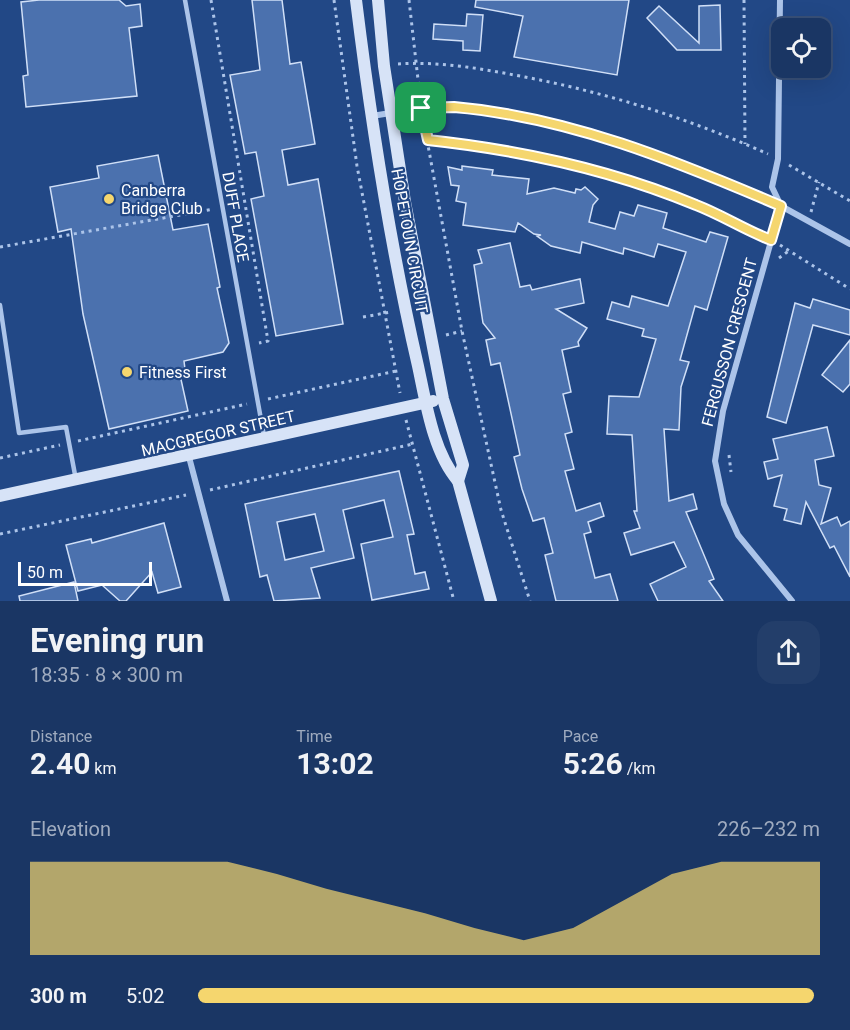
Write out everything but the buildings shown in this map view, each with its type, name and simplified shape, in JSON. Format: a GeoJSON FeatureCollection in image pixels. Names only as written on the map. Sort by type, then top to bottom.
{"type":"FeatureCollection","features":[{"type":"Feature","properties":{"kind":"main road","name":"HOPETOUN CIRCUIT"},"geometry":{"type":"LineString","coordinates":[[356,0],[372,116],[397,266],[426,402],[447,467],[458,481],[491,601]]}},
{"type":"Feature","properties":{"kind":"main road","name":"HOPETOUN CIRCUIT"},"geometry":{"type":"LineString","coordinates":[[378,0],[384,66],[405,202],[443,399],[463,465],[458,481]]}},
{"type":"Feature","properties":{"kind":"main road","name":"MACGREGOR STREET"},"geometry":{"type":"LineString","coordinates":[[0,496],[77,482],[443,399]]}},
{"type":"Feature","properties":{"kind":"street"},"geometry":{"type":"LineString","coordinates":[[780,0],[778,159],[772,187],[781,206]]}},
{"type":"Feature","properties":{"kind":"street"},"geometry":{"type":"LineString","coordinates":[[372,116],[421,108],[489,110],[598,134],[688,166],[781,206],[850,244]]}},
{"type":"Feature","properties":{"kind":"street","name":"FERGUSSON CRESCENT"},"geometry":{"type":"LineString","coordinates":[[781,206],[723,411],[715,461],[724,504],[738,534],[792,601]]}},
{"type":"Feature","properties":{"kind":"street"},"geometry":{"type":"LineString","coordinates":[[189,456],[227,601]]}},
{"type":"Feature","properties":{"kind":"lane","name":"DUFF PLACE"},"geometry":{"type":"LineString","coordinates":[[185,0],[246,346],[265,438]]}},
{"type":"Feature","properties":{"kind":"lane"},"geometry":{"type":"LineString","coordinates":[[0,305],[19,434],[66,427],[77,482]]}},
{"type":"Feature","properties":{"kind":"path"},"geometry":{"type":"LineString","coordinates":[[211,0],[268,341],[246,346]]}},
{"type":"Feature","properties":{"kind":"path"},"geometry":{"type":"LineString","coordinates":[[334,0],[357,166],[402,408],[454,601]]}},
{"type":"Feature","properties":{"kind":"path"},"geometry":{"type":"LineString","coordinates":[[409,0],[421,108],[462,331],[498,499],[530,601]]}},
{"type":"Feature","properties":{"kind":"path"},"geometry":{"type":"LineString","coordinates":[[744,0],[745,144]]}},
{"type":"Feature","properties":{"kind":"path"},"geometry":{"type":"LineString","coordinates":[[417,64],[478,68],[611,96],[745,144],[778,159],[850,201]]}},
{"type":"Feature","properties":{"kind":"path"},"geometry":{"type":"LineString","coordinates":[[428,140],[536,155],[607,173],[695,204],[771,240],[850,288]]}},
{"type":"Feature","properties":{"kind":"path"},"geometry":{"type":"LineString","coordinates":[[809,220],[819,182]]}},
{"type":"Feature","properties":{"kind":"path"},"geometry":{"type":"LineString","coordinates":[[0,247],[222,207]]}},
{"type":"Feature","properties":{"kind":"path"},"geometry":{"type":"LineString","coordinates":[[777,259],[789,250]]}},
{"type":"Feature","properties":{"kind":"path"},"geometry":{"type":"LineString","coordinates":[[363,317],[399,310]]}},
{"type":"Feature","properties":{"kind":"path"},"geometry":{"type":"LineString","coordinates":[[0,458],[396,371]]}},
{"type":"Feature","properties":{"kind":"path"},"geometry":{"type":"LineString","coordinates":[[729,453],[732,481]]}},
{"type":"Feature","properties":{"kind":"place","name":"Canberra Bridge Club"},"geometry":{"type":"Point","coordinates":[109,199]}},
{"type":"Feature","properties":{"kind":"place","name":"Fitness First"},"geometry":{"type":"Point","coordinates":[127,372]}},
{"type":"Feature","properties":{"kind":"route"},"geometry":{"type":"LineString","coordinates":[[454,107],[489,110],[598,134],[688,166],[781,206],[771,240],[695,204],[607,173],[536,155],[428,140],[421,108],[454,107]]}}]}
